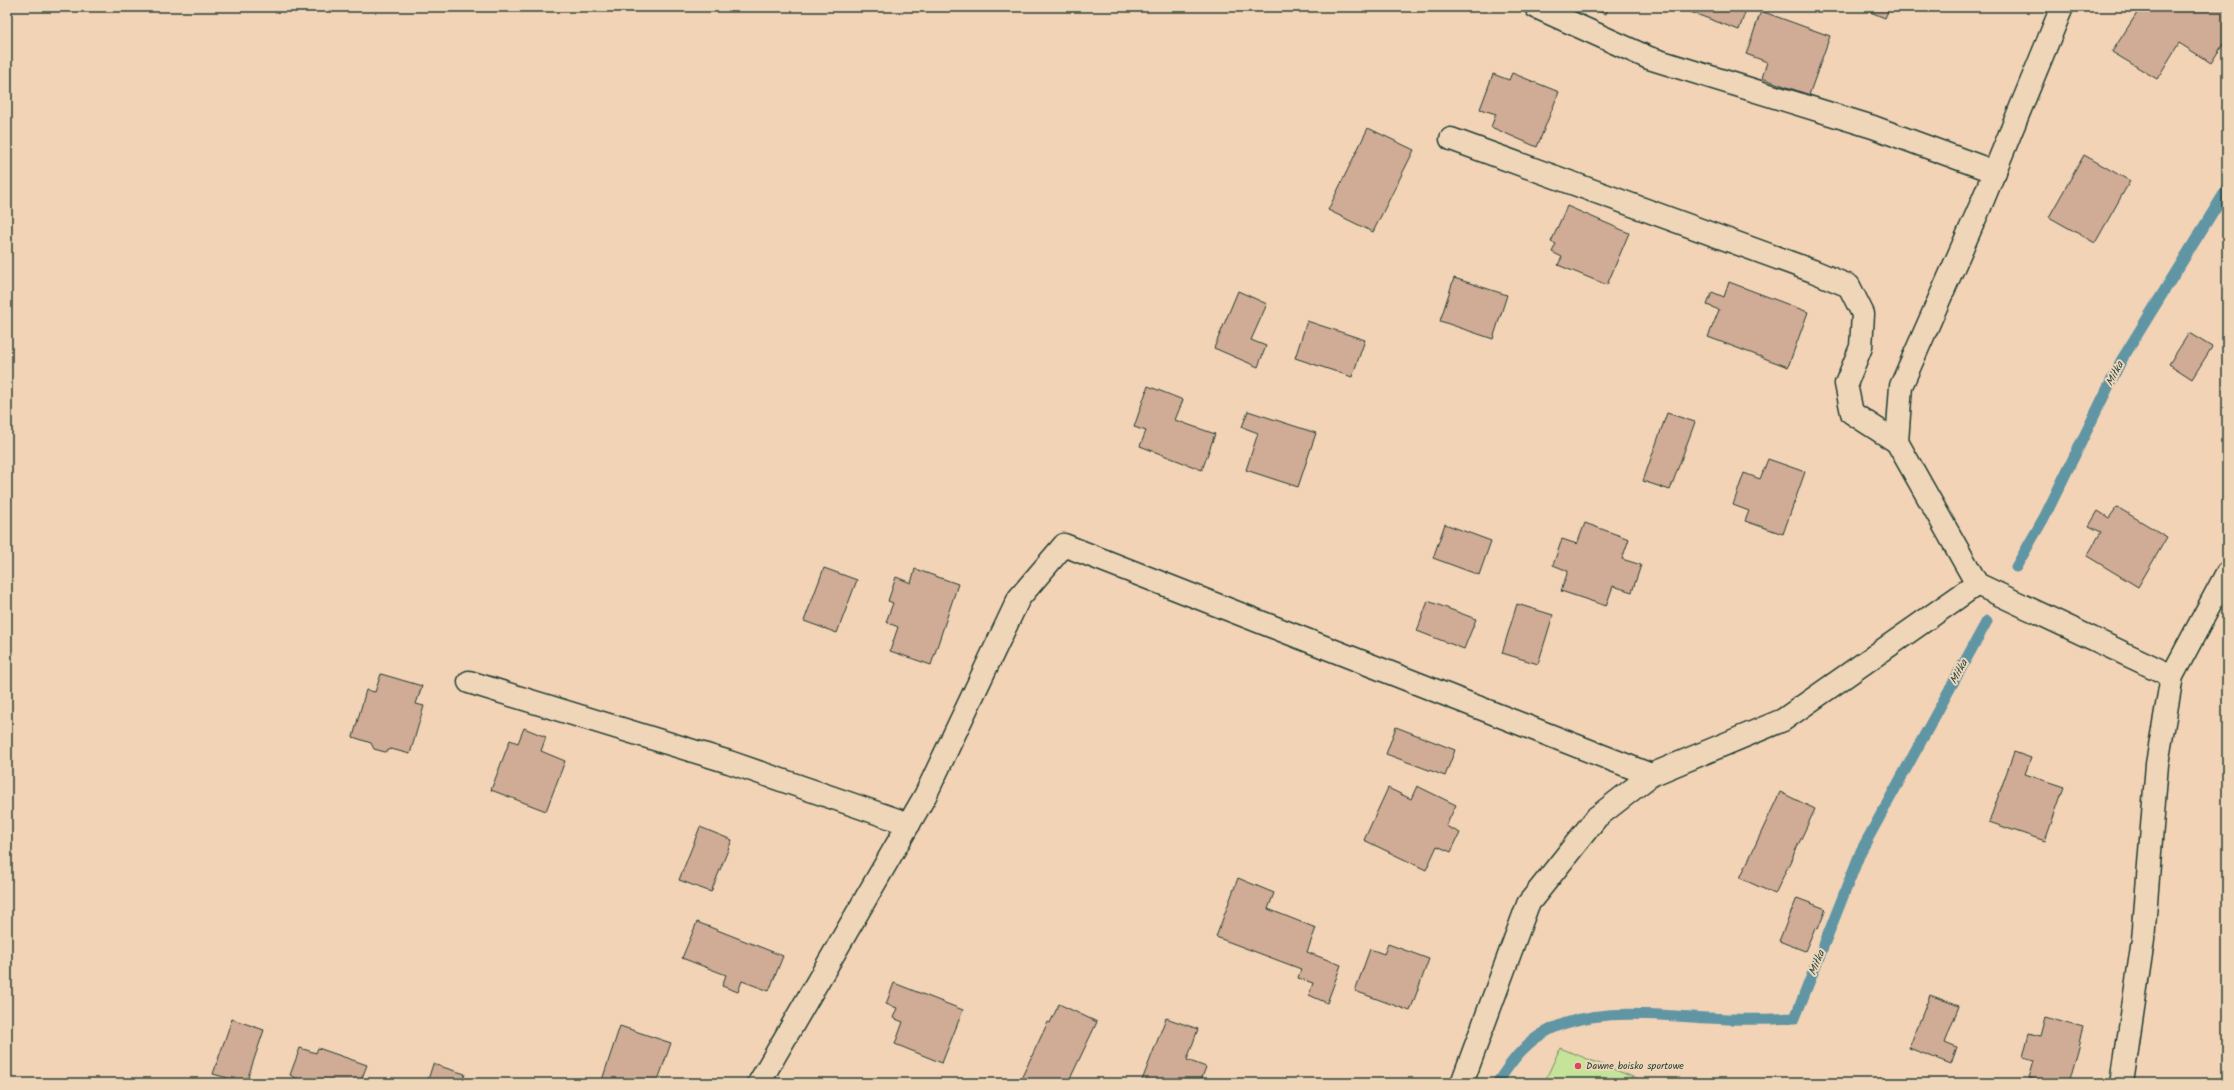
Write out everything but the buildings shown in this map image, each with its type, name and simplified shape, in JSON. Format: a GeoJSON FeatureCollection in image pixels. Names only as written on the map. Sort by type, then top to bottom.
{"type":"FeatureCollection","features":[{"type":"Feature","properties":{"kind":"street"},"geometry":{"type":"LineString","coordinates":[[1536,7],[1649,58],[1874,127],[1994,172]]}},
{"type":"Feature","properties":{"kind":"street"},"geometry":{"type":"LineString","coordinates":[[1897,442],[1902,386],[1994,172],[2062,7]]}},
{"type":"Feature","properties":{"kind":"street"},"geometry":{"type":"LineString","coordinates":[[1451,139],[1813,271],[1849,286],[1863,314],[1860,347],[1846,384],[1852,413],[1897,442],[1977,584],[2172,676]]}},
{"type":"Feature","properties":{"kind":"street"},"geometry":{"type":"LineString","coordinates":[[759,1083],[925,796],[1019,598],[1064,545],[1651,775]]}},
{"type":"Feature","properties":{"kind":"street"},"geometry":{"type":"LineString","coordinates":[[2122,1083],[2143,940],[2157,764],[2172,676],[2227,573]]}},
{"type":"Feature","properties":{"kind":"street"},"geometry":{"type":"LineString","coordinates":[[1462,1083],[1528,904],[1597,816],[1651,775],[1783,720],[1977,584]]}},
{"type":"Feature","properties":{"kind":"street"},"geometry":{"type":"LineString","coordinates":[[469,682],[729,762],[909,824]]}},
{"type":"Feature","properties":{"kind":"green space","name":"Dawne boisko sportowe"},"geometry":{"type":"Polygon","coordinates":[[[1560,1048],[1648,1083],[1544,1083],[1560,1048]]]}},
{"type":"Feature","properties":{"kind":"waterway","name":"Miłka"},"geometry":{"type":"LineString","coordinates":[[2016,567],[2045,516],[2121,361],[2227,189]]}},
{"type":"Feature","properties":{"kind":"waterway","name":"Miłka"},"geometry":{"type":"LineString","coordinates":[[1497,1083],[1528,1044],[1542,1034],[1563,1024],[1585,1018],[1634,1014],[1739,1019],[1795,1018],[1861,851],[1987,621]]}},
{"type":"Feature","properties":{"kind":"place","name":"Dawne boisko sportowe"},"geometry":{"type":"Point","coordinates":[1578,1066]}}]}
